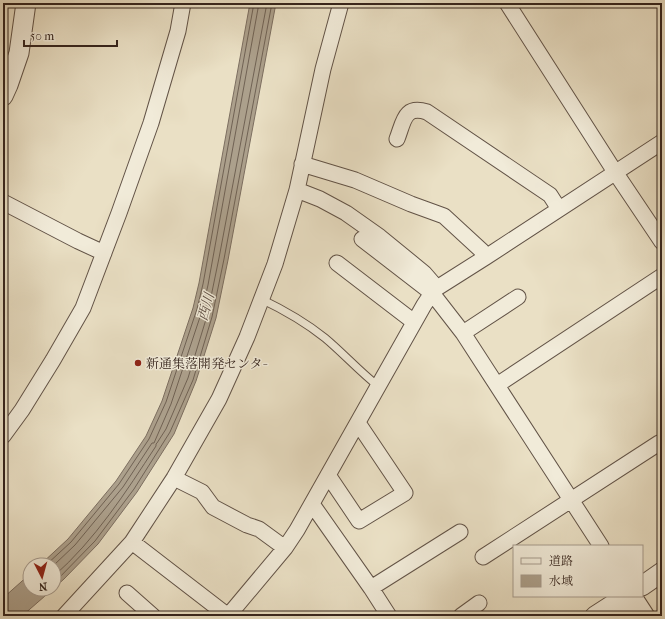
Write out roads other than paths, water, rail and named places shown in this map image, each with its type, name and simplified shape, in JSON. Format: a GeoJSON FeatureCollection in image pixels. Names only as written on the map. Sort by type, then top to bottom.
{"type":"FeatureCollection","features":[{"type":"Feature","properties":{"kind":"street"},"geometry":{"type":"LineString","coordinates":[[3,96],[19,53],[26,3]]}},
{"type":"Feature","properties":{"kind":"street"},"geometry":{"type":"LineString","coordinates":[[3,436],[22,410],[46,372],[83,308],[151,123],[178,31],[182,3]]}},
{"type":"Feature","properties":{"kind":"street"},"geometry":{"type":"LineString","coordinates":[[64,616],[132,542],[174,478],[219,399],[275,264],[297,190],[323,69],[341,3]]}},
{"type":"Feature","properties":{"kind":"street"},"geometry":{"type":"LineString","coordinates":[[507,3],[615,172],[662,242]]}},
{"type":"Feature","properties":{"kind":"street"},"geometry":{"type":"LineString","coordinates":[[397,138],[407,115],[411,110],[427,112],[550,195],[559,209]]}},
{"type":"Feature","properties":{"kind":"street"},"geometry":{"type":"LineString","coordinates":[[132,542],[228,616],[285,548],[312,504],[414,322],[435,290],[662,142]]}},
{"type":"Feature","properties":{"kind":"street"},"geometry":{"type":"LineString","coordinates":[[302,164],[356,180],[411,204],[444,216],[482,251],[486,257]]}},
{"type":"Feature","properties":{"kind":"street"},"geometry":{"type":"LineString","coordinates":[[297,190],[320,199],[346,213],[380,237],[424,272],[601,545]]}},
{"type":"Feature","properties":{"kind":"street"},"geometry":{"type":"LineString","coordinates":[[3,202],[104,253]]}},
{"type":"Feature","properties":{"kind":"street"},"geometry":{"type":"LineString","coordinates":[[362,239],[435,290]]}},
{"type":"Feature","properties":{"kind":"street"},"geometry":{"type":"LineString","coordinates":[[337,263],[414,322]]}},
{"type":"Feature","properties":{"kind":"street"},"geometry":{"type":"LineString","coordinates":[[497,385],[662,276]]}},
{"type":"Feature","properties":{"kind":"street"},"geometry":{"type":"LineString","coordinates":[[463,333],[518,297]]}},
{"type":"Feature","properties":{"kind":"street"},"geometry":{"type":"LineString","coordinates":[[328,475],[359,521],[405,493],[358,423]]}},
{"type":"Feature","properties":{"kind":"street"},"geometry":{"type":"LineString","coordinates":[[483,557],[659,443]]}},
{"type":"Feature","properties":{"kind":"street"},"geometry":{"type":"LineString","coordinates":[[174,478],[202,492],[213,507],[247,525],[259,529],[285,548]]}},
{"type":"Feature","properties":{"kind":"street"},"geometry":{"type":"LineString","coordinates":[[312,504],[389,616]]}},
{"type":"Feature","properties":{"kind":"street"},"geometry":{"type":"LineString","coordinates":[[371,588],[460,532]]}},
{"type":"Feature","properties":{"kind":"street"},"geometry":{"type":"LineString","coordinates":[[643,593],[662,572]]}},
{"type":"Feature","properties":{"kind":"street"},"geometry":{"type":"LineString","coordinates":[[126,593],[153,616]]}},
{"type":"Feature","properties":{"kind":"street"},"geometry":{"type":"LineString","coordinates":[[595,616],[638,599]]}},
{"type":"Feature","properties":{"kind":"street"},"geometry":{"type":"LineString","coordinates":[[620,616],[638,599]]}},
{"type":"Feature","properties":{"kind":"street"},"geometry":{"type":"LineString","coordinates":[[461,616],[479,603]]}},
{"type":"Feature","properties":{"kind":"lane"},"geometry":{"type":"LineString","coordinates":[[261,299],[304,322],[378,386]]}},
{"type":"Feature","properties":{"kind":"water","name":"西川"},"geometry":{"type":"Polygon","coordinates":[[[250,3],[276,3],[216,318],[196,381],[174,434],[137,492],[98,544],[62,581],[62,557],[49,557],[68,539],[116,481],[146,436],[162,401],[193,308],[199,283],[250,3]]]}},
{"type":"Feature","properties":{"kind":"water"},"geometry":{"type":"Polygon","coordinates":[[[22,581],[22,597],[44,597],[22,616],[3,616],[3,598],[22,581]]]}},
{"type":"Feature","properties":{"kind":"place","name":"新通集落開発センタ-"},"geometry":{"type":"Point","coordinates":[138,363]}}]}
